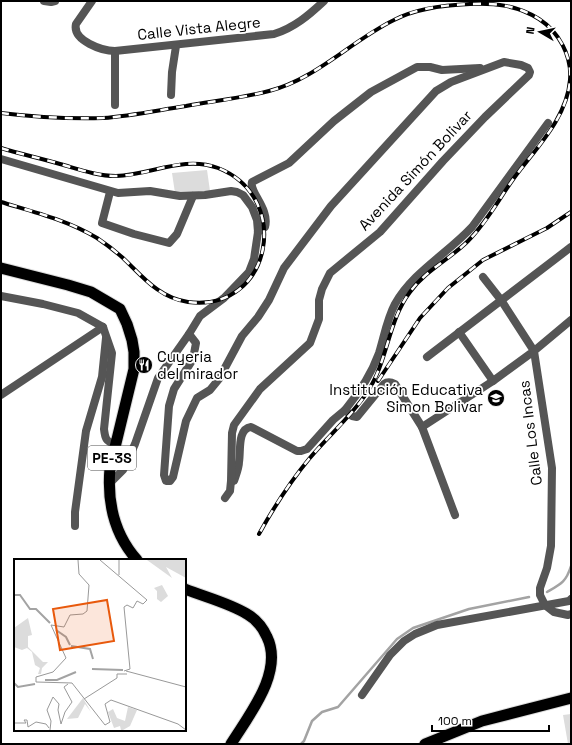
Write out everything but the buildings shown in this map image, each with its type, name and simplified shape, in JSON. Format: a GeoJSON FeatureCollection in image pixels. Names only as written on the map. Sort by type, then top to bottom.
{"type":"FeatureCollection","features":[{"type":"Feature","properties":{"kind":"highway","name":"PE-3S"},"geometry":{"type":"LineString","coordinates":[[1,268],[91,292],[102,297],[120,309],[127,324],[134,352],[134,370],[110,468],[109,484],[111,506],[117,530],[128,550],[136,559]]}},
{"type":"Feature","properties":{"kind":"highway"},"geometry":{"type":"LineString","coordinates":[[186,589],[239,610],[250,616],[260,625],[270,645],[272,658],[270,676],[231,744]]}},
{"type":"Feature","properties":{"kind":"highway"},"geometry":{"type":"LineString","coordinates":[[425,744],[482,721],[571,698]]}},
{"type":"Feature","properties":{"kind":"street"},"geometry":{"type":"LineString","coordinates":[[44,1],[55,1]]}},
{"type":"Feature","properties":{"kind":"street","name":"Calle Vista Alegre"},"geometry":{"type":"LineString","coordinates":[[92,1],[76,24],[75,29],[80,38],[91,45],[106,50],[115,51],[154,46],[176,46],[274,34],[284,31],[305,18],[324,1]]}},
{"type":"Feature","properties":{"kind":"street"},"geometry":{"type":"LineString","coordinates":[[171,95],[172,72],[176,46]]}},
{"type":"Feature","properties":{"kind":"street"},"geometry":{"type":"LineString","coordinates":[[115,51],[115,105]]}},
{"type":"Feature","properties":{"kind":"street","name":"Avenida Simón Bolivar"},"geometry":{"type":"LineString","coordinates":[[225,498],[230,490],[231,482],[232,433],[234,424],[260,389],[310,343],[319,319],[319,300],[322,289],[330,273],[380,232],[443,161],[485,117],[529,76],[530,72],[528,68],[521,65],[504,62],[487,68]]}},
{"type":"Feature","properties":{"kind":"street"},"geometry":{"type":"LineString","coordinates":[[258,232],[265,227],[266,220],[263,209],[252,187],[251,183],[253,180],[269,174],[289,162],[334,121],[371,92],[417,67],[430,67],[442,70],[487,68]]}},
{"type":"Feature","properties":{"kind":"street"},"geometry":{"type":"LineString","coordinates":[[189,334],[196,343],[194,359],[174,390],[169,406],[164,475],[166,480],[170,481],[174,477],[186,421],[197,398],[210,390],[219,379],[242,336],[258,317],[269,300],[284,268],[331,206],[436,91],[451,82],[487,68]]}},
{"type":"Feature","properties":{"kind":"street"},"geometry":{"type":"LineString","coordinates":[[442,70],[451,82]]}},
{"type":"Feature","properties":{"kind":"street"},"geometry":{"type":"LineString","coordinates":[[231,482],[234,481],[236,476],[243,431],[247,428],[251,428],[297,451],[301,451],[307,449],[332,420],[345,410],[361,389],[371,372],[391,314],[400,297],[414,278],[462,239],[548,123]]}},
{"type":"Feature","properties":{"kind":"street"},"geometry":{"type":"LineString","coordinates":[[1,159],[110,192],[150,191],[162,192],[177,196],[193,196],[231,191],[240,193],[246,198],[252,207],[257,220],[258,232],[254,259],[249,272],[224,298],[200,316],[158,378],[135,444],[123,470],[109,484]]}},
{"type":"Feature","properties":{"kind":"street"},"geometry":{"type":"LineString","coordinates":[[110,192],[102,223],[134,234],[169,243],[177,234],[193,196]]}},
{"type":"Feature","properties":{"kind":"street"},"geometry":{"type":"LineString","coordinates":[[427,357],[571,247]]}},
{"type":"Feature","properties":{"kind":"street"},"geometry":{"type":"LineString","coordinates":[[483,277],[501,300],[534,351]]}},
{"type":"Feature","properties":{"kind":"street"},"geometry":{"type":"LineString","coordinates":[[1,296],[44,304],[78,313],[103,327],[112,353],[104,429],[109,443],[116,444]]}},
{"type":"Feature","properties":{"kind":"street"},"geometry":{"type":"LineString","coordinates":[[425,425],[493,381],[534,351],[571,320]]}},
{"type":"Feature","properties":{"kind":"street"},"geometry":{"type":"LineString","coordinates":[[1,395],[103,327]]}},
{"type":"Feature","properties":{"kind":"street"},"geometry":{"type":"LineString","coordinates":[[459,332],[493,381]]}},
{"type":"Feature","properties":{"kind":"street"},"geometry":{"type":"LineString","coordinates":[[76,526],[75,512],[86,431],[102,377],[106,337]]}},
{"type":"Feature","properties":{"kind":"street","name":"Calle Los Incas"},"geometry":{"type":"LineString","coordinates":[[534,351],[552,468],[551,546],[540,588],[540,595],[545,605]]}},
{"type":"Feature","properties":{"kind":"street"},"geometry":{"type":"LineString","coordinates":[[345,410],[352,416],[357,416],[384,384],[389,382],[395,384],[425,425],[455,515]]}},
{"type":"Feature","properties":{"kind":"street"},"geometry":{"type":"LineString","coordinates":[[362,695],[390,655],[415,634],[437,625],[569,601],[571,599]]}},
{"type":"Feature","properties":{"kind":"street"},"geometry":{"type":"LineString","coordinates":[[545,605],[554,612],[568,615],[571,614]]}},
{"type":"Feature","properties":{"kind":"shaded area"},"geometry":{"type":"Polygon","coordinates":[[[207,170],[210,191],[175,193],[172,173],[207,170]]]}},
{"type":"Feature","properties":{"kind":"shaded area"},"geometry":{"type":"Polygon","coordinates":[[[571,714],[571,744],[568,744],[563,715],[571,714]]]}},
{"type":"Feature","properties":{"kind":"waterway"},"geometry":{"type":"LineString","coordinates":[[547,592],[556,587],[565,579],[571,566]]}},
{"type":"Feature","properties":{"kind":"waterway"},"geometry":{"type":"LineString","coordinates":[[301,744],[304,741],[312,721],[322,712],[338,707],[397,639],[413,628],[469,609],[529,597]]}},
{"type":"Feature","properties":{"kind":"railway"},"geometry":{"type":"LineString","coordinates":[[1,113],[26,116],[103,118],[145,113],[238,98],[269,91],[302,78],[318,69],[363,38],[394,20],[421,10],[441,6],[488,4],[514,8],[531,14],[546,24],[563,45],[569,62],[570,80],[568,94],[557,120],[475,234],[430,271],[410,292],[397,315],[380,367],[368,391],[355,409],[316,450],[302,468],[282,495],[259,534]]}},
{"type":"Feature","properties":{"kind":"railway"},"geometry":{"type":"LineString","coordinates":[[1,148],[88,172],[109,176],[129,175],[167,167],[193,164],[218,168],[242,183],[257,203],[264,226],[263,250],[254,272],[239,290],[216,301],[188,302],[178,300],[160,291],[144,279],[114,250],[86,232],[50,217],[1,202]]}},
{"type":"Feature","properties":{"kind":"railway"},"geometry":{"type":"LineString","coordinates":[[378,381],[420,318],[448,288],[483,260],[547,228],[571,212]]}},
{"type":"Feature","properties":{"kind":"place","name":"Cuyeria del mirador"},"geometry":{"type":"Point","coordinates":[144,365]}},
{"type":"Feature","properties":{"kind":"place","name":"Institución Educativa Simon Bolivar"},"geometry":{"type":"Point","coordinates":[496,398]}}]}
